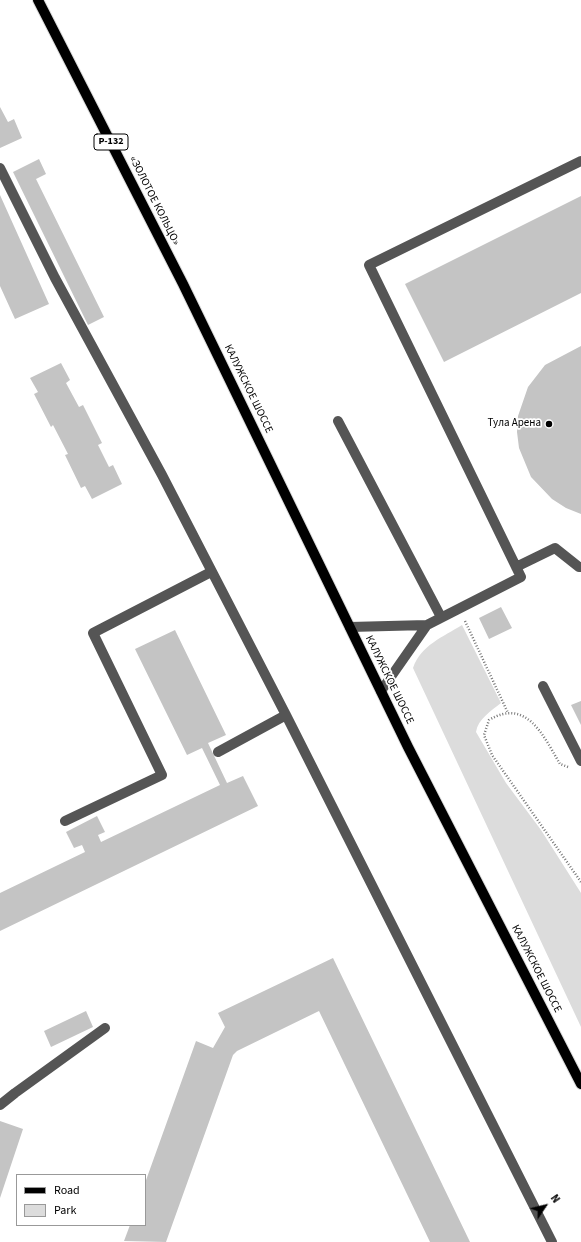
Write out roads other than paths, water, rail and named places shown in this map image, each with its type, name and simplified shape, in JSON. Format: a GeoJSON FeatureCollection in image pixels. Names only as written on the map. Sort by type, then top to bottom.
{"type":"FeatureCollection","features":[{"type":"Feature","properties":{"kind":"main road","name":"«ЗОЛОТОЕ КОЛЬЦО»"},"geometry":{"type":"LineString","coordinates":[[38,0],[183,284]]}},
{"type":"Feature","properties":{"kind":"main road","name":"КАЛУЖСКОЕ ШОССЕ"},"geometry":{"type":"LineString","coordinates":[[183,284],[381,691],[581,1084]]}},
{"type":"Feature","properties":{"kind":"street"},"geometry":{"type":"LineString","coordinates":[[350,627],[426,625],[521,577],[369,264],[581,161]]}},
{"type":"Feature","properties":{"kind":"street"},"geometry":{"type":"LineString","coordinates":[[0,168],[55,278],[162,475],[286,715],[552,1242]]}},
{"type":"Feature","properties":{"kind":"street"},"geometry":{"type":"LineString","coordinates":[[338,421],[441,618]]}},
{"type":"Feature","properties":{"kind":"street"},"geometry":{"type":"LineString","coordinates":[[516,568],[555,548],[579,568],[581,567]]}},
{"type":"Feature","properties":{"kind":"street"},"geometry":{"type":"LineString","coordinates":[[65,821],[162,775],[93,633],[211,572]]}},
{"type":"Feature","properties":{"kind":"street"},"geometry":{"type":"LineString","coordinates":[[381,691],[426,625]]}},
{"type":"Feature","properties":{"kind":"street"},"geometry":{"type":"LineString","coordinates":[[543,686],[578,765]]}},
{"type":"Feature","properties":{"kind":"street"},"geometry":{"type":"LineString","coordinates":[[218,752],[286,715]]}},
{"type":"Feature","properties":{"kind":"street"},"geometry":{"type":"LineString","coordinates":[[0,1105],[15,1092],[105,1028]]}},
{"type":"Feature","properties":{"kind":"place","name":"Тула Арена"},"geometry":{"type":"Point","coordinates":[549,424]}}]}
